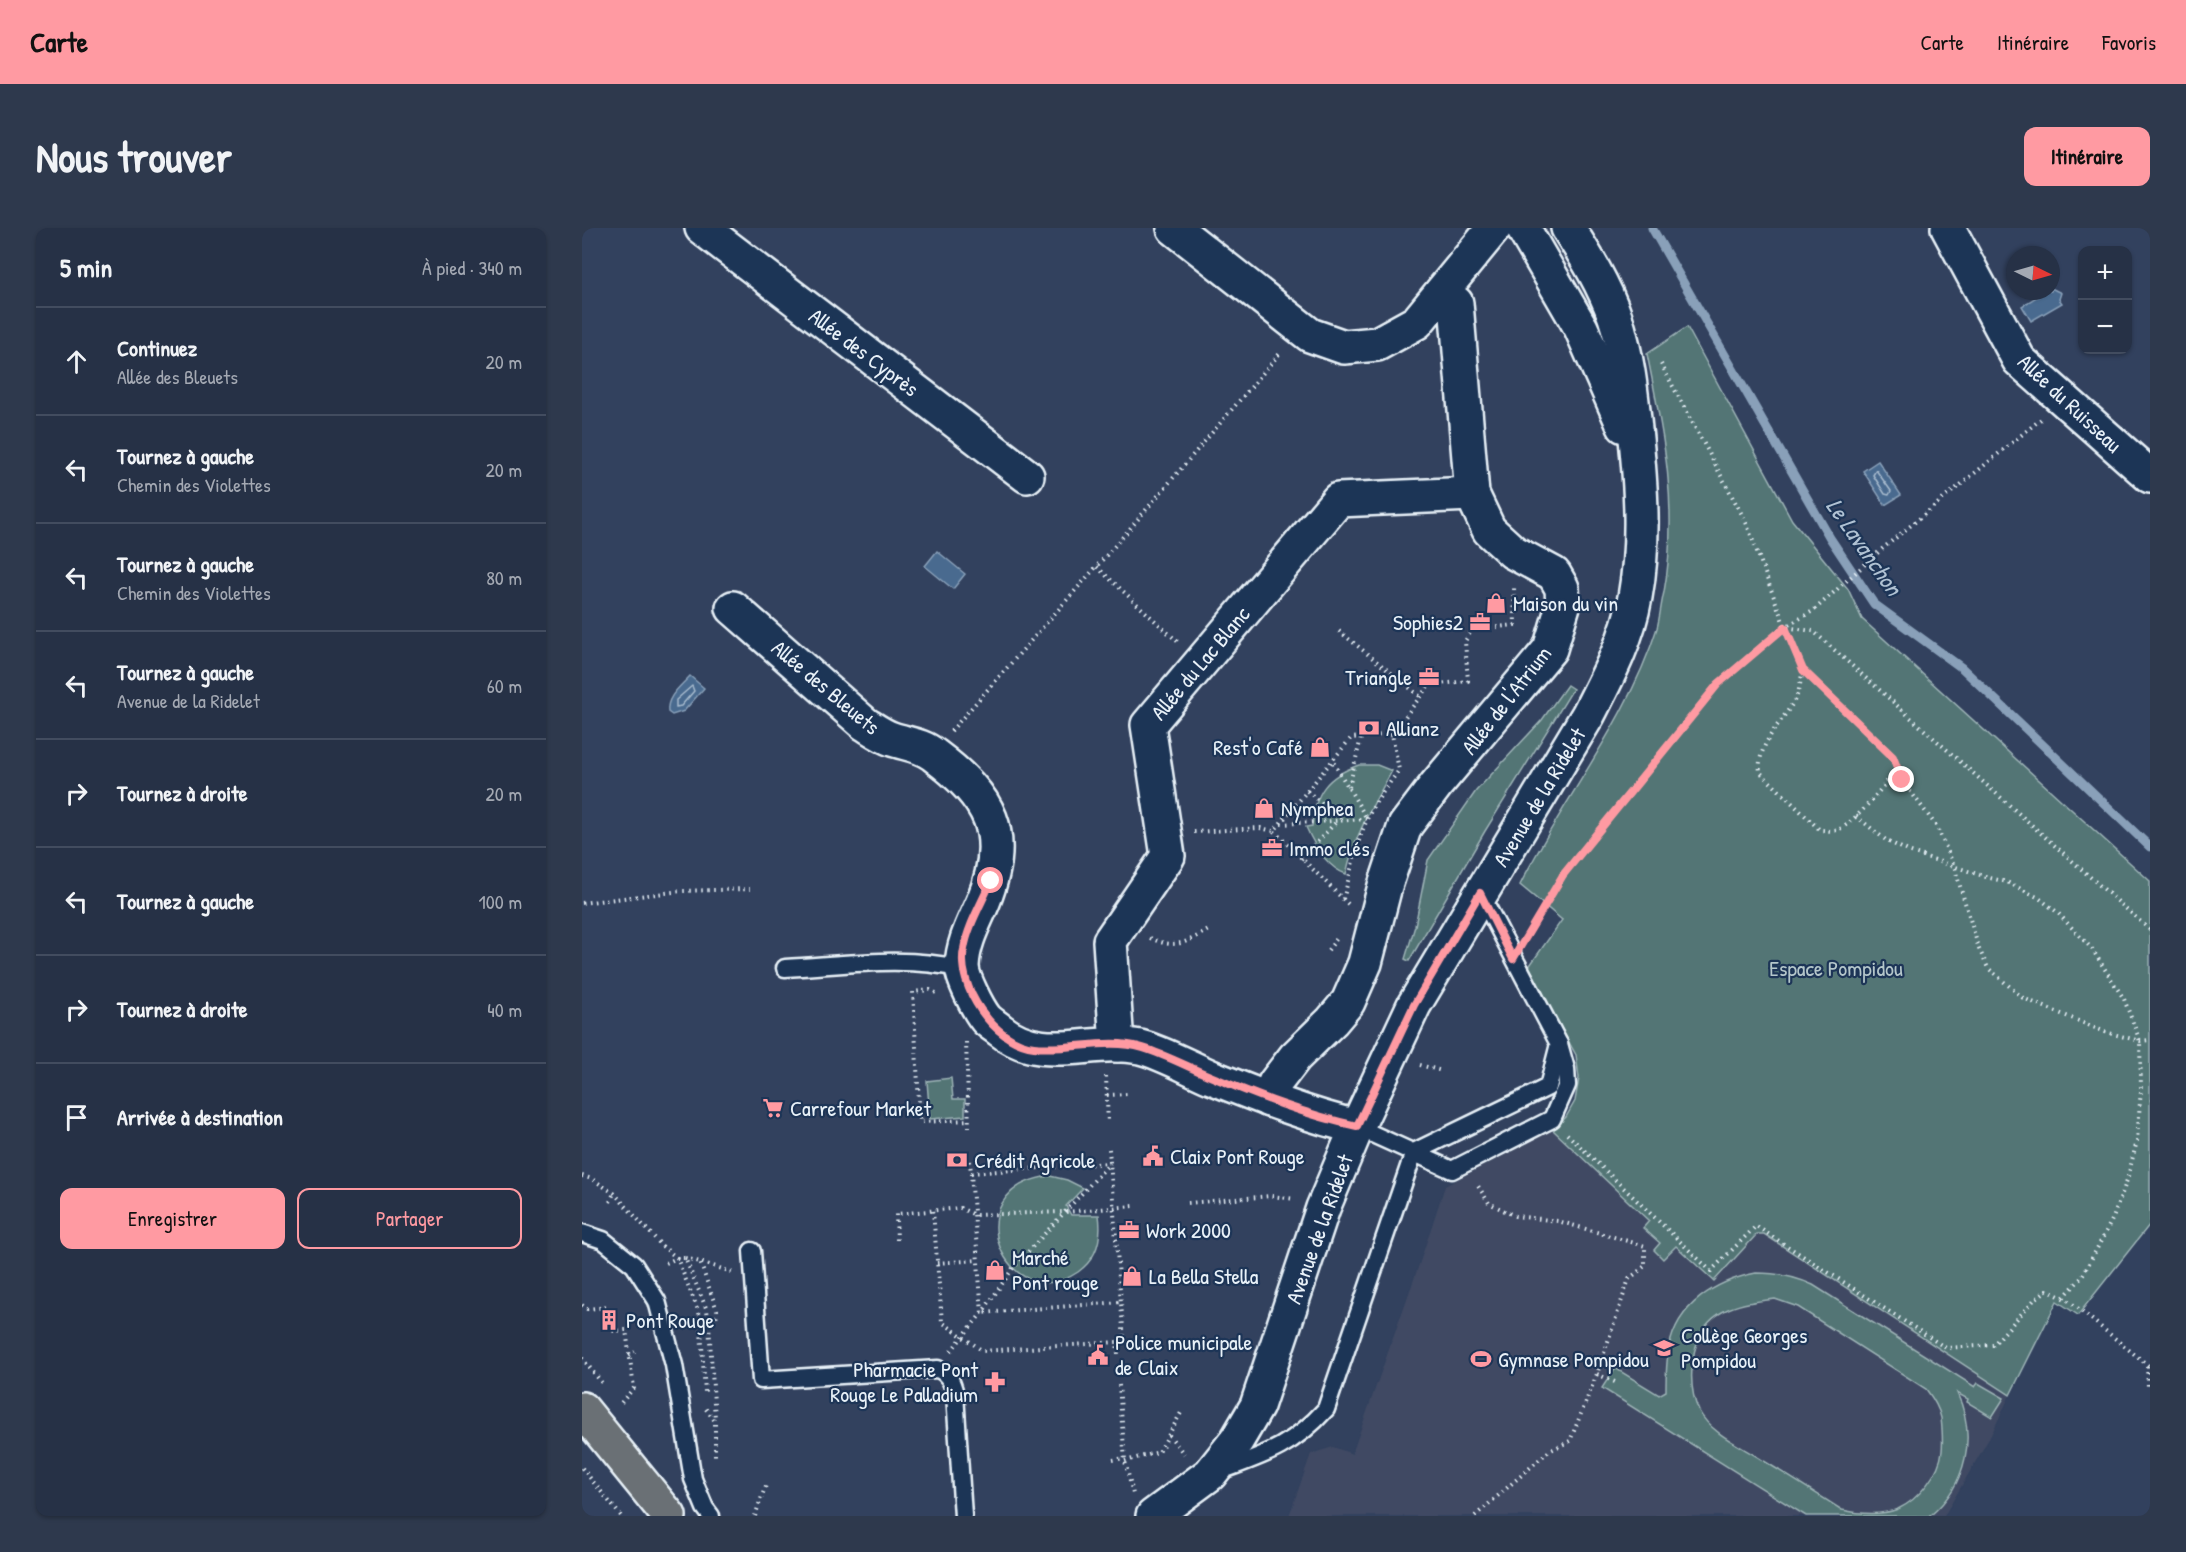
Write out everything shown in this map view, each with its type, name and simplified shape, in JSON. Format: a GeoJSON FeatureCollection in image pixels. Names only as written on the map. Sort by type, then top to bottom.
{"type":"FeatureCollection","features":[{"type":"Feature","properties":{"kind":"main road"},"geometry":{"type":"LineString","coordinates":[[582,1409],[669,1516]]}},
{"type":"Feature","properties":{"kind":"street","name":"Allée des Cyprès"},"geometry":{"type":"LineString","coordinates":[[702,228],[1027,476]]}},
{"type":"Feature","properties":{"kind":"street"},"geometry":{"type":"LineString","coordinates":[[1174,228],[1301,329],[1310,335],[1344,347],[1377,344],[1417,322],[1494,228]]}},
{"type":"Feature","properties":{"kind":"street","name":"Avenue de la Ridelet"},"geometry":{"type":"LineString","coordinates":[[1523,228],[1581,328],[1639,461]]}},
{"type":"Feature","properties":{"kind":"street","name":"Avenue de la Ridelet"},"geometry":{"type":"LineString","coordinates":[[1145,1510],[1210,1474],[1237,1440],[1257,1406],[1323,1208],[1357,1126],[1414,1005],[1588,715],[1623,638],[1635,598],[1641,507],[1639,461],[1629,366],[1615,316],[1602,286],[1568,228]]}},
{"type":"Feature","properties":{"kind":"street","name":"Allée du Ruisseau"},"geometry":{"type":"LineString","coordinates":[[1948,228],[2019,360],[2150,476]]}},
{"type":"Feature","properties":{"kind":"street","name":"Allée de l'Atrium"},"geometry":{"type":"LineString","coordinates":[[1269,1100],[1275,1083],[1295,1057],[1332,1022],[1348,1002],[1365,963],[1385,886],[1405,826],[1436,785],[1550,649],[1563,606],[1562,588],[1554,574],[1513,552],[1488,530],[1472,494],[1456,303],[1442,292]]}},
{"type":"Feature","properties":{"kind":"street","name":"Allée du Lac Blanc"},"geometry":{"type":"LineString","coordinates":[[1111,1045],[1110,941],[1168,856],[1148,725],[1338,500],[1472,494]]}},
{"type":"Feature","properties":{"kind":"street","name":"Allée des Bleuets"},"geometry":{"type":"LineString","coordinates":[[733,608],[865,724],[890,738],[921,746],[932,753],[970,784],[983,801],[995,833],[996,849],[991,881],[970,930],[953,979]]}},
{"type":"Feature","properties":{"kind":"street"},"geometry":{"type":"LineString","coordinates":[[953,979],[987,1020],[1010,1038],[1031,1047],[1111,1045],[1142,1047],[1269,1100],[1330,1120],[1357,1126]]}},
{"type":"Feature","properties":{"kind":"lane"},"geometry":{"type":"LineString","coordinates":[[1357,1126],[1452,1170],[1552,1119],[1562,1101],[1567,1085],[1566,1069],[1559,1044],[1546,1015],[1513,959],[1480,893]]}},
{"type":"Feature","properties":{"kind":"lane"},"geometry":{"type":"LineString","coordinates":[[785,968],[896,962],[953,979]]}},
{"type":"Feature","properties":{"kind":"lane"},"geometry":{"type":"LineString","coordinates":[[1210,1474],[1272,1452],[1310,1427],[1326,1408],[1414,1152],[1548,1087],[1559,1044]]}},
{"type":"Feature","properties":{"kind":"lane"},"geometry":{"type":"LineString","coordinates":[[582,1233],[603,1240],[634,1265],[657,1301],[674,1365],[693,1479],[705,1508],[711,1516]]}},
{"type":"Feature","properties":{"kind":"lane"},"geometry":{"type":"LineString","coordinates":[[752,1251],[761,1380],[938,1369],[946,1372],[956,1394],[963,1516]]}},
{"type":"Feature","properties":{"kind":"path"},"geometry":{"type":"LineString","coordinates":[[932,753],[1097,567],[1301,329]]}},
{"type":"Feature","properties":{"kind":"path"},"geometry":{"type":"LineString","coordinates":[[1659,361],[1746,522],[1803,670],[1893,757],[1902,780],[1937,827],[1954,866],[1979,948],[1988,968],[2023,998],[2105,1032],[2140,1041],[2150,1040]]}},
{"type":"Feature","properties":{"kind":"path"},"geometry":{"type":"LineString","coordinates":[[1513,959],[1563,875],[1718,684],[1785,627],[1813,611],[1882,549],[2066,401]]}},
{"type":"Feature","properties":{"kind":"path"},"geometry":{"type":"LineString","coordinates":[[1274,831],[1351,738],[1392,734],[1430,685],[1468,681],[1465,640],[1472,630],[1515,625],[1513,552]]}},
{"type":"Feature","properties":{"kind":"path"},"geometry":{"type":"LineString","coordinates":[[1097,567],[1201,663]]}},
{"type":"Feature","properties":{"kind":"path"},"geometry":{"type":"LineString","coordinates":[[1785,627],[1813,631],[2150,930]]}},
{"type":"Feature","properties":{"kind":"path"},"geometry":{"type":"LineString","coordinates":[[1339,631],[1420,697]]}},
{"type":"Feature","properties":{"kind":"path"},"geometry":{"type":"LineString","coordinates":[[1803,670],[1798,693],[1765,745],[1759,764],[1760,772],[1820,830],[1838,830],[1856,816],[1897,769]]}},
{"type":"Feature","properties":{"kind":"path"},"geometry":{"type":"LineString","coordinates":[[1343,899],[1350,878],[1354,852],[1367,819],[1399,770],[1392,734]]}},
{"type":"Feature","properties":{"kind":"path"},"geometry":{"type":"LineString","coordinates":[[1349,788],[1361,738]]}},
{"type":"Feature","properties":{"kind":"path"},"geometry":{"type":"LineString","coordinates":[[1332,760],[1367,819]]}},
{"type":"Feature","properties":{"kind":"path"},"geometry":{"type":"LineString","coordinates":[[1307,791],[1343,820]]}},
{"type":"Feature","properties":{"kind":"path"},"geometry":{"type":"LineString","coordinates":[[1856,816],[1887,841],[1908,851],[2025,890],[2057,912],[2092,949],[2124,999],[2140,1041],[2140,1115],[2137,1141],[2127,1180],[2113,1218],[2082,1277],[2063,1298]]}},
{"type":"Feature","properties":{"kind":"path"},"geometry":{"type":"LineString","coordinates":[[1280,824],[1367,819]]}},
{"type":"Feature","properties":{"kind":"path"},"geometry":{"type":"LineString","coordinates":[[1301,859],[1336,820]]}},
{"type":"Feature","properties":{"kind":"path"},"geometry":{"type":"LineString","coordinates":[[1165,834],[1260,828],[1274,831],[1350,906]]}},
{"type":"Feature","properties":{"kind":"path"},"geometry":{"type":"LineString","coordinates":[[582,903],[681,891],[750,889]]}},
{"type":"Feature","properties":{"kind":"path"},"geometry":{"type":"LineString","coordinates":[[1126,918],[1147,936],[1164,944],[1186,942],[1210,928]]}},
{"type":"Feature","properties":{"kind":"path"},"geometry":{"type":"LineString","coordinates":[[1328,950],[1343,932]]}},
{"type":"Feature","properties":{"kind":"path"},"geometry":{"type":"LineString","coordinates":[[930,990],[953,979]]}},
{"type":"Feature","properties":{"kind":"path"},"geometry":{"type":"LineString","coordinates":[[953,979],[930,990],[913,992],[920,1122],[969,1120]]}},
{"type":"Feature","properties":{"kind":"path"},"geometry":{"type":"LineString","coordinates":[[953,979],[965,1022],[969,1127]]}},
{"type":"Feature","properties":{"kind":"path"},"geometry":{"type":"LineString","coordinates":[[1108,1124],[1107,1095],[1111,1045]]}},
{"type":"Feature","properties":{"kind":"path"},"geometry":{"type":"LineString","coordinates":[[1413,1064],[1442,1071]]}},
{"type":"Feature","properties":{"kind":"path"},"geometry":{"type":"LineString","coordinates":[[1107,1095],[1128,1094]]}},
{"type":"Feature","properties":{"kind":"path"},"geometry":{"type":"LineString","coordinates":[[1552,1119],[1711,1271],[1756,1226],[1946,1348],[1994,1345],[2034,1300],[2047,1290],[2063,1298],[2149,1366],[2148,1387],[2150,1389]]}},
{"type":"Feature","properties":{"kind":"path"},"geometry":{"type":"LineString","coordinates":[[933,1211],[942,1322],[983,1351],[1124,1341],[1109,1149]]}},
{"type":"Feature","properties":{"kind":"path"},"geometry":{"type":"LineString","coordinates":[[970,1161],[982,1313]]}},
{"type":"Feature","properties":{"kind":"path"},"geometry":{"type":"LineString","coordinates":[[971,1173],[1110,1163]]}},
{"type":"Feature","properties":{"kind":"path"},"geometry":{"type":"LineString","coordinates":[[938,1369],[982,1313],[1012,1268],[1110,1163]]}},
{"type":"Feature","properties":{"kind":"path"},"geometry":{"type":"LineString","coordinates":[[1464,1164],[1489,1203],[1515,1216],[1558,1221],[1646,1246],[1645,1266],[1629,1278],[1597,1374],[1570,1442],[1549,1451],[1475,1516]]}},
{"type":"Feature","properties":{"kind":"path"},"geometry":{"type":"LineString","coordinates":[[610,1202],[614,1192]]}},
{"type":"Feature","properties":{"kind":"path"},"geometry":{"type":"LineString","coordinates":[[1188,1203],[1280,1196],[1323,1208]]}},
{"type":"Feature","properties":{"kind":"path"},"geometry":{"type":"LineString","coordinates":[[897,1240],[896,1214],[960,1208],[975,1215],[1065,1212],[1134,1206]]}},
{"type":"Feature","properties":{"kind":"path"},"geometry":{"type":"LineString","coordinates":[[666,1263],[676,1258],[685,1258],[726,1272],[754,1275]]}},
{"type":"Feature","properties":{"kind":"path"},"geometry":{"type":"LineString","coordinates":[[685,1258],[707,1310],[709,1324],[715,1421],[703,1421]]}},
{"type":"Feature","properties":{"kind":"path"},"geometry":{"type":"LineString","coordinates":[[937,1263],[978,1260]]}},
{"type":"Feature","properties":{"kind":"path"},"geometry":{"type":"LineString","coordinates":[[700,1262],[717,1310],[716,1320],[709,1324]]}},
{"type":"Feature","properties":{"kind":"path"},"geometry":{"type":"LineString","coordinates":[[982,1313],[1121,1302]]}},
{"type":"Feature","properties":{"kind":"path"},"geometry":{"type":"LineString","coordinates":[[582,1305],[588,1309],[608,1307],[610,1331],[626,1330],[634,1388],[619,1405],[618,1413]]}},
{"type":"Feature","properties":{"kind":"path"},"geometry":{"type":"LineString","coordinates":[[1117,1342],[1118,1355]]}},
{"type":"Feature","properties":{"kind":"path"},"geometry":{"type":"LineString","coordinates":[[629,1355],[635,1352]]}},
{"type":"Feature","properties":{"kind":"path"},"geometry":{"type":"LineString","coordinates":[[1597,1374],[1617,1383]]}},
{"type":"Feature","properties":{"kind":"path"},"geometry":{"type":"LineString","coordinates":[[1119,1385],[1125,1460],[1145,1510]]}},
{"type":"Feature","properties":{"kind":"path"},"geometry":{"type":"LineString","coordinates":[[1113,1460],[1125,1460],[1159,1452],[1182,1411]]}},
{"type":"Feature","properties":{"kind":"path"},"geometry":{"type":"LineString","coordinates":[[582,1468],[621,1516]]}},
{"type":"Feature","properties":{"kind":"path"},"geometry":{"type":"LineString","coordinates":[[755,1516],[766,1485]]}},
{"type":"Feature","properties":{"kind":"shaded area","name":"Collège Georges Pompidou"},"geometry":{"type":"Polygon","coordinates":[[[1553,1130],[1650,1221],[1660,1243],[1662,1258],[1676,1246],[1714,1281],[1757,1234],[1764,1234],[2010,1395],[1991,1435],[1944,1516],[1289,1516],[1311,1454],[1333,1447],[1352,1454],[1445,1186],[1553,1130]]]}},
{"type":"Feature","properties":{"kind":"green space","name":"Espace Pompidou"},"geometry":{"type":"Polygon","coordinates":[[[1687,327],[1792,520],[1848,589],[1862,619],[2150,881],[2150,1224],[2078,1315],[2057,1301],[2010,1395],[1764,1234],[1757,1234],[1714,1281],[1676,1246],[1663,1259],[1654,1250],[1660,1243],[1643,1228],[1649,1221],[1553,1130],[1566,1117],[1575,1101],[1579,1078],[1576,1055],[1528,968],[1562,920],[1520,885],[1612,727],[1645,662],[1657,628],[1668,561],[1670,502],[1664,443],[1647,354],[1687,327]]]}},
{"type":"Feature","properties":{"kind":"green space"},"geometry":{"type":"Polygon","coordinates":[[[1567,685],[1573,689],[1485,831],[1409,961],[1405,959],[1415,926],[1428,860],[1476,791],[1542,720],[1567,685]]]}},
{"type":"Feature","properties":{"kind":"green space"},"geometry":{"type":"Polygon","coordinates":[[[1359,765],[1377,765],[1392,771],[1359,833],[1346,874],[1327,861],[1306,827],[1312,826],[1316,804],[1325,787],[1339,774],[1359,765]]]}},
{"type":"Feature","properties":{"kind":"green space"},"geometry":{"type":"Polygon","coordinates":[[[951,1078],[953,1099],[965,1099],[965,1116],[930,1119],[927,1081],[951,1078]]]}},
{"type":"Feature","properties":{"kind":"green space"},"geometry":{"type":"Polygon","coordinates":[[[1050,1176],[1067,1180],[1083,1188],[1066,1206],[1071,1215],[1099,1215],[1100,1223],[1099,1239],[1090,1260],[1078,1272],[1052,1282],[1030,1279],[1012,1266],[1000,1247],[996,1225],[1002,1203],[1020,1186],[1050,1176]]]}},
{"type":"Feature","properties":{"kind":"green space"},"geometry":{"type":"Polygon","coordinates":[[[1756,1273],[1778,1274],[1813,1285],[1975,1387],[1978,1383],[2004,1398],[1992,1417],[1957,1393],[1966,1426],[1965,1459],[1953,1489],[1930,1516],[1806,1516],[1602,1388],[1615,1368],[1659,1395],[1666,1391],[1669,1348],[1680,1319],[1700,1297],[1726,1282],[1756,1273]],[[1775,1299],[1751,1302],[1728,1309],[1718,1314],[1710,1322],[1702,1331],[1693,1359],[1693,1395],[1699,1411],[1711,1427],[1719,1433],[1842,1510],[1870,1514],[1884,1513],[1906,1505],[1927,1485],[1940,1459],[1942,1451],[1941,1418],[1937,1406],[1926,1389],[1798,1307],[1775,1299]]]}},
{"type":"Feature","properties":{"kind":"water"},"geometry":{"type":"Polygon","coordinates":[[[2032,300],[2060,300],[2062,303],[2031,321],[2022,306],[2032,300]]]}},
{"type":"Feature","properties":{"kind":"water"},"geometry":{"type":"Polygon","coordinates":[[[1878,461],[1901,495],[1885,505],[1863,471],[1878,461]]]}},
{"type":"Feature","properties":{"kind":"water"},"geometry":{"type":"Polygon","coordinates":[[[937,551],[965,574],[953,589],[925,566],[937,551]]]}},
{"type":"Feature","properties":{"kind":"water"},"geometry":{"type":"Polygon","coordinates":[[[690,676],[704,688],[684,711],[672,715],[668,712],[669,702],[674,692],[690,676]]]}},
{"type":"Feature","properties":{"kind":"waterway","name":"Le Lavanchon"},"geometry":{"type":"LineString","coordinates":[[1652,228],[1830,538],[1874,604],[1962,668],[2150,847]]}},
{"type":"Feature","properties":{"kind":"place","name":"Maison du vin"},"geometry":{"type":"Point","coordinates":[1496,603]}},
{"type":"Feature","properties":{"kind":"place","name":"Sophies2"},"geometry":{"type":"Point","coordinates":[1480,622]}},
{"type":"Feature","properties":{"kind":"place","name":"Triangle"},"geometry":{"type":"Point","coordinates":[1429,677]}},
{"type":"Feature","properties":{"kind":"place","name":"Allianz"},"geometry":{"type":"Point","coordinates":[1369,728]}},
{"type":"Feature","properties":{"kind":"place","name":"Rest'o Café"},"geometry":{"type":"Point","coordinates":[1320,747]}},
{"type":"Feature","properties":{"kind":"place","name":"Nymphea"},"geometry":{"type":"Point","coordinates":[1264,808]}},
{"type":"Feature","properties":{"kind":"place","name":"Immo clés"},"geometry":{"type":"Point","coordinates":[1272,848]}},
{"type":"Feature","properties":{"kind":"place","name":"Carrefour Market"},"geometry":{"type":"Point","coordinates":[773,1108]}},
{"type":"Feature","properties":{"kind":"place","name":"Claix Pont Rouge"},"geometry":{"type":"Point","coordinates":[1153,1156]}},
{"type":"Feature","properties":{"kind":"place","name":"Crédit Agricole"},"geometry":{"type":"Point","coordinates":[957,1160]}},
{"type":"Feature","properties":{"kind":"place","name":"Work 2000"},"geometry":{"type":"Point","coordinates":[1129,1230]}},
{"type":"Feature","properties":{"kind":"place","name":"Marché Pont rouge"},"geometry":{"type":"Point","coordinates":[995,1270]}},
{"type":"Feature","properties":{"kind":"place","name":"La Bella Stella"},"geometry":{"type":"Point","coordinates":[1132,1276]}},
{"type":"Feature","properties":{"kind":"place","name":"Pont Rouge"},"geometry":{"type":"Point","coordinates":[609,1320]}},
{"type":"Feature","properties":{"kind":"place","name":"Collège Georges Pompidou"},"geometry":{"type":"Point","coordinates":[1664,1348]}},
{"type":"Feature","properties":{"kind":"place","name":"Police municipale de Claix"},"geometry":{"type":"Point","coordinates":[1098,1355]}},
{"type":"Feature","properties":{"kind":"place","name":"Gymnase Pompidou"},"geometry":{"type":"Point","coordinates":[1481,1359]}},
{"type":"Feature","properties":{"kind":"place","name":"Pharmacie Pont Rouge Le Palladium"},"geometry":{"type":"Point","coordinates":[995,1382]}},
{"type":"Feature","properties":{"kind":"route"},"geometry":{"type":"LineString","coordinates":[[991,881],[970,930],[964,949],[962,969],[987,1020],[1010,1038],[1031,1047],[1117,1045],[1142,1047],[1269,1100],[1330,1120],[1357,1126],[1414,1005],[1480,893],[1513,959],[1563,875],[1718,684],[1785,627],[1803,670],[1893,757],[1902,780]]}}]}
